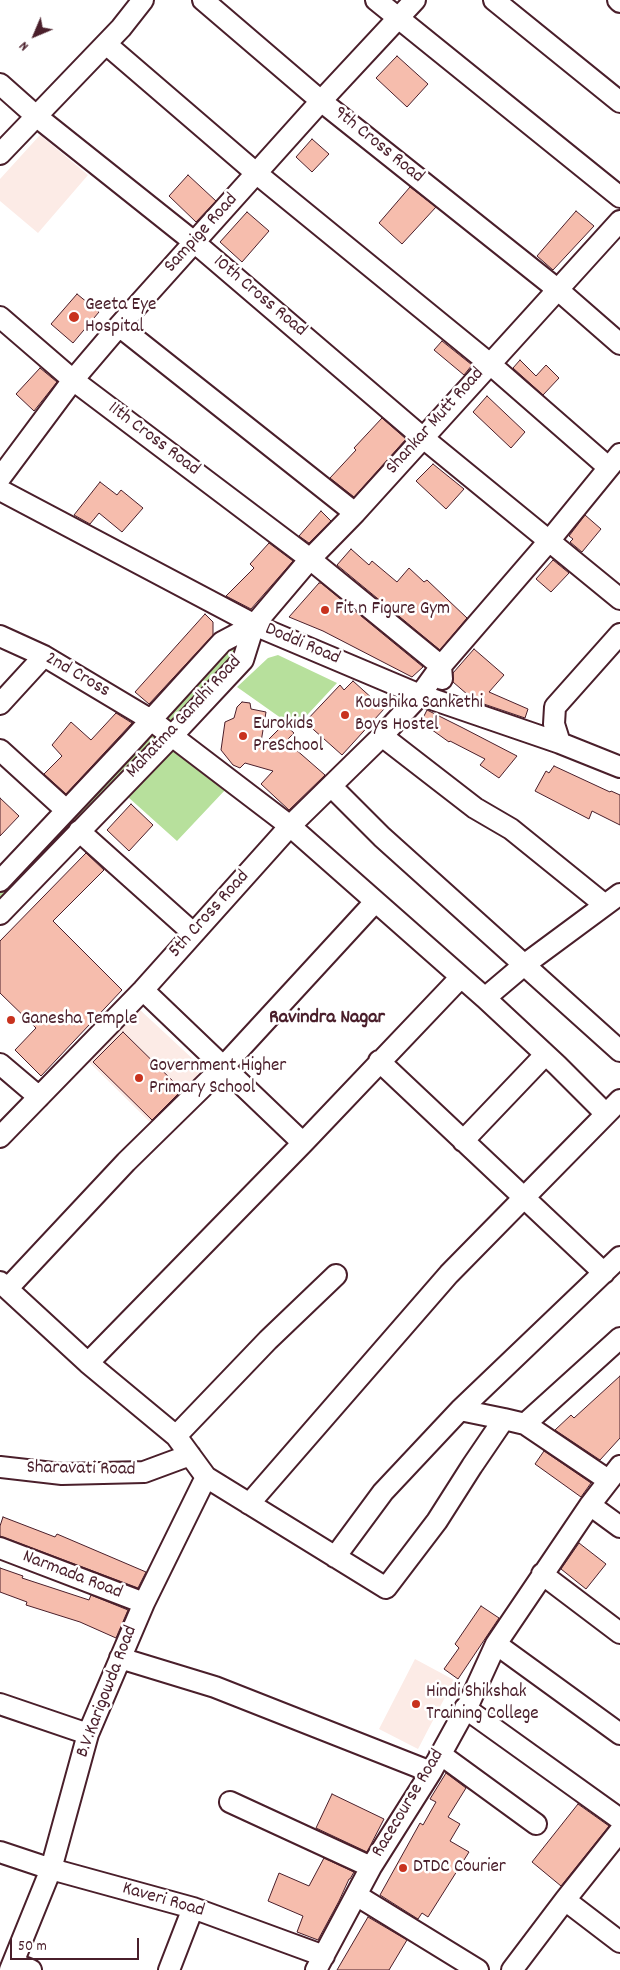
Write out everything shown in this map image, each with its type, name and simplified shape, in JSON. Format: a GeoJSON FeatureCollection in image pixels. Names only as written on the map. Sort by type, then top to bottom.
{"type":"FeatureCollection","features":[{"type":"Feature","properties":{"kind":"street"},"geometry":{"type":"LineString","coordinates":[[0,154],[106,44],[143,0]]}},
{"type":"Feature","properties":{"kind":"street","name":"9th Cross Road"},"geometry":{"type":"LineString","coordinates":[[203,0],[321,101],[557,290],[620,344]]}},
{"type":"Feature","properties":{"kind":"street"},"geometry":{"type":"LineString","coordinates":[[376,0],[397,19],[620,198]]}},
{"type":"Feature","properties":{"kind":"street","name":"Sampige Road"},"geometry":{"type":"LineString","coordinates":[[0,478],[73,380],[119,326],[321,101],[415,0]]}},
{"type":"Feature","properties":{"kind":"street"},"geometry":{"type":"LineString","coordinates":[[494,0],[620,102]]}},
{"type":"Feature","properties":{"kind":"street"},"geometry":{"type":"LineString","coordinates":[[106,44],[256,173],[490,364],[614,461]]}},
{"type":"Feature","properties":{"kind":"street","name":"10th Cross Road"},"geometry":{"type":"LineString","coordinates":[[0,84],[36,116],[194,242],[422,437],[620,599]]}},
{"type":"Feature","properties":{"kind":"street","name":"Shankar Mutt Road"},"geometry":{"type":"LineString","coordinates":[[254,625],[310,559],[355,513],[620,221]]}},
{"type":"Feature","properties":{"kind":"street","name":"11th Cross Road"},"geometry":{"type":"LineString","coordinates":[[0,317],[73,380],[310,559],[441,666]]}},
{"type":"Feature","properties":{"kind":"street"},"geometry":{"type":"LineString","coordinates":[[119,326],[355,513]]}},
{"type":"Feature","properties":{"kind":"street","name":"5th Cross Road"},"geometry":{"type":"LineString","coordinates":[[0,1137],[143,990],[290,826],[382,736],[420,695],[441,666],[549,541],[614,461]]}},
{"type":"Feature","properties":{"kind":"street","name":"Doddi Road"},"geometry":{"type":"LineString","coordinates":[[0,490],[254,625],[420,695],[560,743],[620,767]]}},
{"type":"Feature","properties":{"kind":"street","name":"Mahatma Gandhi Road"},"geometry":{"type":"LineString","coordinates":[[0,881],[222,642],[254,625]]}},
{"type":"Feature","properties":{"kind":"street","name":"Mahatma Gandhi Road"},"geometry":{"type":"LineString","coordinates":[[0,914],[243,660],[254,625]]}},
{"type":"Feature","properties":{"kind":"street"},"geometry":{"type":"LineString","coordinates":[[560,743],[554,724],[555,707],[620,634]]}},
{"type":"Feature","properties":{"kind":"street","name":"2nd Cross"},"geometry":{"type":"LineString","coordinates":[[0,636],[44,656],[151,720],[290,826],[485,998],[605,1114]]}},
{"type":"Feature","properties":{"kind":"street"},"geometry":{"type":"LineString","coordinates":[[0,704],[44,656]]}},
{"type":"Feature","properties":{"kind":"street"},"geometry":{"type":"LineString","coordinates":[[441,666],[443,703]]}},
{"type":"Feature","properties":{"kind":"street"},"geometry":{"type":"LineString","coordinates":[[382,736],[475,808],[511,829],[613,899],[524,965],[485,998]]}},
{"type":"Feature","properties":{"kind":"street"},"geometry":{"type":"LineString","coordinates":[[0,750],[66,810]]}},
{"type":"Feature","properties":{"kind":"street"},"geometry":{"type":"LineString","coordinates":[[331,786],[382,836],[620,1051]]}},
{"type":"Feature","properties":{"kind":"street"},"geometry":{"type":"LineString","coordinates":[[79,831],[194,933]]}},
{"type":"Feature","properties":{"kind":"street"},"geometry":{"type":"LineString","coordinates":[[375,902],[224,1066],[4,1285],[88,1363],[176,1436],[206,1477],[386,1588],[437,1521],[504,1419]]}},
{"type":"Feature","properties":{"kind":"street"},"geometry":{"type":"LineString","coordinates":[[88,1363],[303,1143],[461,977]]}},
{"type":"Feature","properties":{"kind":"street"},"geometry":{"type":"LineString","coordinates":[[143,990],[303,1143]]}},
{"type":"Feature","properties":{"kind":"street"},"geometry":{"type":"LineString","coordinates":[[463,1141],[545,1055]]}},
{"type":"Feature","properties":{"kind":"street"},"geometry":{"type":"LineString","coordinates":[[379,1061],[604,1273]]}},
{"type":"Feature","properties":{"kind":"street"},"geometry":{"type":"LineString","coordinates":[[0,1064],[39,1097]]}},
{"type":"Feature","properties":{"kind":"street"},"geometry":{"type":"LineString","coordinates":[[249,1504],[449,1274],[620,1100]]}},
{"type":"Feature","properties":{"kind":"street"},"geometry":{"type":"LineString","coordinates":[[335,1557],[383,1492],[460,1410],[620,1257]]}},
{"type":"Feature","properties":{"kind":"street"},"geometry":{"type":"LineString","coordinates":[[176,1436],[268,1340],[336,1275]]}},
{"type":"Feature","properties":{"kind":"street"},"geometry":{"type":"LineString","coordinates":[[525,1424],[620,1338]]}},
{"type":"Feature","properties":{"kind":"street"},"geometry":{"type":"LineString","coordinates":[[460,1410],[525,1424],[614,1473]]}},
{"type":"Feature","properties":{"kind":"street","name":"Sharavati Road"},"geometry":{"type":"LineString","coordinates":[[0,1467],[62,1474],[144,1472],[190,1455]]}},
{"type":"Feature","properties":{"kind":"street","name":"Racecourse Road"},"geometry":{"type":"LineString","coordinates":[[320,1963],[371,1868],[431,1772],[496,1644],[542,1574],[614,1473]]}},
{"type":"Feature","properties":{"kind":"street","name":"B.V.Karigowda Road"},"geometry":{"type":"LineString","coordinates":[[18,1968],[51,1869],[88,1734],[144,1603],[206,1477]]}},
{"type":"Feature","properties":{"kind":"street"},"geometry":{"type":"LineString","coordinates":[[590,1505],[620,1527]]}},
{"type":"Feature","properties":{"kind":"street","name":"Narmada Road"},"geometry":{"type":"LineString","coordinates":[[0,1548],[144,1603]]}},
{"type":"Feature","properties":{"kind":"street"},"geometry":{"type":"LineString","coordinates":[[542,1574],[620,1633]]}},
{"type":"Feature","properties":{"kind":"street"},"geometry":{"type":"LineString","coordinates":[[496,1644],[620,1734]]}},
{"type":"Feature","properties":{"kind":"street"},"geometry":{"type":"LineString","coordinates":[[120,1658],[216,1688],[431,1772]]}},
{"type":"Feature","properties":{"kind":"street"},"geometry":{"type":"LineString","coordinates":[[0,1704],[88,1734]]}},
{"type":"Feature","properties":{"kind":"street"},"geometry":{"type":"LineString","coordinates":[[465,1708],[620,1819]]}},
{"type":"Feature","properties":{"kind":"street"},"geometry":{"type":"LineString","coordinates":[[440,1754],[536,1824]]}},
{"type":"Feature","properties":{"kind":"street"},"geometry":{"type":"LineString","coordinates":[[230,1802],[371,1868]]}},
{"type":"Feature","properties":{"kind":"street"},"geometry":{"type":"LineString","coordinates":[[512,1970],[620,1831]]}},
{"type":"Feature","properties":{"kind":"street","name":"Kaveri Road"},"geometry":{"type":"LineString","coordinates":[[0,1852],[51,1869],[193,1908],[320,1963]]}},
{"type":"Feature","properties":{"kind":"street"},"geometry":{"type":"LineString","coordinates":[[356,1895],[478,1970]]}},
{"type":"Feature","properties":{"kind":"street"},"geometry":{"type":"LineString","coordinates":[[565,1900],[620,1942]]}},
{"type":"Feature","properties":{"kind":"street"},"geometry":{"type":"LineString","coordinates":[[169,1970],[193,1908]]}},
{"type":"Feature","properties":{"kind":"shaded area"},"geometry":{"type":"Polygon","coordinates":[[[40,135],[88,175],[38,233],[0,201],[0,179],[40,135]]]}},
{"type":"Feature","properties":{"kind":"shaded area"},"geometry":{"type":"Polygon","coordinates":[[[138,1008],[209,1074],[156,1128],[88,1061],[138,1008]]]}},
{"type":"Feature","properties":{"kind":"shaded area","name":"Hindi Shikshak Training College"},"geometry":{"type":"Polygon","coordinates":[[[415,1659],[454,1680],[418,1749],[379,1729],[415,1659]]]}},
{"type":"Feature","properties":{"kind":"green space"},"geometry":{"type":"Polygon","coordinates":[[[230,644],[238,651],[171,724],[163,717],[230,644]]]}},
{"type":"Feature","properties":{"kind":"green space"},"geometry":{"type":"Polygon","coordinates":[[[278,655],[337,683],[295,728],[237,687],[268,658],[278,655]]]}},
{"type":"Feature","properties":{"kind":"green space"},"geometry":{"type":"Polygon","coordinates":[[[153,730],[160,736],[0,901],[0,889],[153,730]]]}},
{"type":"Feature","properties":{"kind":"green space"},"geometry":{"type":"Polygon","coordinates":[[[174,749],[226,789],[177,841],[128,797],[174,749]]]}},
{"type":"Feature","properties":{"kind":"building"},"geometry":{"type":"Polygon","coordinates":[[[397,56],[428,84],[407,107],[376,78],[397,56]]]}},
{"type":"Feature","properties":{"kind":"building"},"geometry":{"type":"Polygon","coordinates":[[[312,139],[329,154],[312,172],[296,157],[312,139]]]}},
{"type":"Feature","properties":{"kind":"building"},"geometry":{"type":"Polygon","coordinates":[[[188,175],[216,201],[196,222],[169,196],[188,175]]]}},
{"type":"Feature","properties":{"kind":"building"},"geometry":{"type":"Polygon","coordinates":[[[410,187],[436,207],[402,244],[379,223],[410,187]]]}},
{"type":"Feature","properties":{"kind":"building"},"geometry":{"type":"Polygon","coordinates":[[[576,211],[594,226],[553,270],[537,256],[576,211]]]}},
{"type":"Feature","properties":{"kind":"building"},"geometry":{"type":"Polygon","coordinates":[[[247,212],[269,231],[242,262],[220,242],[247,212]]]}},
{"type":"Feature","properties":{"kind":"building"},"geometry":{"type":"Polygon","coordinates":[[[77,294],[99,312],[73,343],[51,324],[77,294]]]}},
{"type":"Feature","properties":{"kind":"building"},"geometry":{"type":"Polygon","coordinates":[[[442,341],[472,365],[464,375],[434,350],[442,341]]]}},
{"type":"Feature","properties":{"kind":"building"},"geometry":{"type":"Polygon","coordinates":[[[520,360],[536,376],[546,365],[559,378],[543,395],[513,368],[520,360]]]}},
{"type":"Feature","properties":{"kind":"building"},"geometry":{"type":"Polygon","coordinates":[[[40,368],[57,382],[34,411],[16,394],[40,368]]]}},
{"type":"Feature","properties":{"kind":"building"},"geometry":{"type":"Polygon","coordinates":[[[487,396],[525,432],[511,448],[473,412],[487,396]]]}},
{"type":"Feature","properties":{"kind":"building"},"geometry":{"type":"Polygon","coordinates":[[[382,418],[406,439],[354,497],[330,478],[356,450],[354,448],[382,418]]]}},
{"type":"Feature","properties":{"kind":"building"},"geometry":{"type":"Polygon","coordinates":[[[433,464],[464,489],[446,509],[416,481],[433,464]]]}},
{"type":"Feature","properties":{"kind":"building"},"geometry":{"type":"Polygon","coordinates":[[[100,482],[117,495],[121,490],[143,508],[122,532],[99,513],[90,524],[74,515],[100,482]]]}},
{"type":"Feature","properties":{"kind":"building"},"geometry":{"type":"Polygon","coordinates":[[[321,511],[331,521],[309,543],[299,536],[321,511]]]}},
{"type":"Feature","properties":{"kind":"building"},"geometry":{"type":"Polygon","coordinates":[[[585,515],[601,529],[582,552],[570,542],[573,539],[569,536],[585,515]]]}},
{"type":"Feature","properties":{"kind":"building"},"geometry":{"type":"Polygon","coordinates":[[[269,543],[293,561],[251,609],[226,596],[254,568],[250,564],[269,543]]]}},
{"type":"Feature","properties":{"kind":"building"},"geometry":{"type":"Polygon","coordinates":[[[351,549],[369,565],[372,561],[397,582],[409,568],[424,582],[427,580],[467,618],[440,650],[337,565],[351,549]]]}},
{"type":"Feature","properties":{"kind":"building"},"geometry":{"type":"Polygon","coordinates":[[[553,560],[569,573],[551,592],[536,579],[553,560]]]}},
{"type":"Feature","properties":{"kind":"building"},"geometry":{"type":"Polygon","coordinates":[[[319,583],[423,667],[412,677],[323,631],[289,617],[319,583]]]}},
{"type":"Feature","properties":{"kind":"building"},"geometry":{"type":"Polygon","coordinates":[[[205,614],[213,622],[213,635],[149,704],[135,692],[205,614]]]}},
{"type":"Feature","properties":{"kind":"building"},"geometry":{"type":"Polygon","coordinates":[[[474,649],[504,675],[489,692],[528,709],[525,718],[475,701],[453,682],[453,673],[474,649]]]}},
{"type":"Feature","properties":{"kind":"building","name":"Koushika Sankethi Boys Hostel"},"geometry":{"type":"Polygon","coordinates":[[[353,681],[384,709],[342,755],[305,722],[340,685],[344,690],[353,681]]]}},
{"type":"Feature","properties":{"kind":"building"},"geometry":{"type":"Polygon","coordinates":[[[242,702],[250,703],[251,709],[266,712],[260,748],[284,724],[294,733],[286,741],[325,775],[289,810],[261,784],[273,771],[245,763],[240,768],[233,765],[221,750],[225,722],[234,718],[237,707],[242,702]]]}},
{"type":"Feature","properties":{"kind":"building"},"geometry":{"type":"Polygon","coordinates":[[[427,710],[517,756],[499,778],[480,765],[485,759],[449,742],[421,722],[427,710]]]}},
{"type":"Feature","properties":{"kind":"building"},"geometry":{"type":"Polygon","coordinates":[[[116,713],[132,723],[66,794],[44,774],[62,756],[52,745],[71,722],[91,740],[116,713]]]}},
{"type":"Feature","properties":{"kind":"building"},"geometry":{"type":"Polygon","coordinates":[[[554,766],[620,795],[620,825],[592,811],[589,819],[535,791],[546,771],[549,773],[554,766]]]}},
{"type":"Feature","properties":{"kind":"building"},"geometry":{"type":"Polygon","coordinates":[[[0,798],[19,816],[0,836],[0,798]]]}},
{"type":"Feature","properties":{"kind":"building"},"geometry":{"type":"Polygon","coordinates":[[[131,804],[153,825],[129,851],[107,830],[131,804]]]}},
{"type":"Feature","properties":{"kind":"building"},"geometry":{"type":"Polygon","coordinates":[[[86,853],[104,870],[53,921],[122,990],[41,1076],[15,1050],[36,1028],[0,993],[0,941],[86,853]]]}},
{"type":"Feature","properties":{"kind":"building","name":"Government Higher Primary School"},"geometry":{"type":"Polygon","coordinates":[[[123,1032],[182,1090],[152,1120],[93,1062],[123,1032]]]}},
{"type":"Feature","properties":{"kind":"building"},"geometry":{"type":"Polygon","coordinates":[[[620,1376],[620,1438],[600,1460],[555,1430],[571,1415],[574,1418],[620,1376]]]}},
{"type":"Feature","properties":{"kind":"building"},"geometry":{"type":"Polygon","coordinates":[[[544,1451],[591,1483],[581,1497],[535,1464],[544,1451]]]}},
{"type":"Feature","properties":{"kind":"building"},"geometry":{"type":"Polygon","coordinates":[[[3,1517],[55,1537],[57,1534],[146,1572],[138,1588],[0,1536],[0,1526],[3,1517]]]}},
{"type":"Feature","properties":{"kind":"building"},"geometry":{"type":"Polygon","coordinates":[[[579,1543],[606,1564],[586,1589],[561,1569],[579,1543]]]}},
{"type":"Feature","properties":{"kind":"building"},"geometry":{"type":"Polygon","coordinates":[[[0,1568],[23,1576],[22,1578],[89,1600],[91,1595],[128,1610],[116,1638],[80,1622],[26,1605],[27,1602],[0,1592],[0,1568]]]}},
{"type":"Feature","properties":{"kind":"building"},"geometry":{"type":"Polygon","coordinates":[[[481,1606],[499,1618],[458,1679],[444,1669],[459,1648],[455,1644],[481,1606]]]}},
{"type":"Feature","properties":{"kind":"building"},"geometry":{"type":"Polygon","coordinates":[[[446,1773],[466,1788],[448,1817],[460,1824],[450,1841],[469,1852],[428,1917],[422,1913],[418,1919],[380,1895],[420,1823],[423,1825],[436,1802],[430,1799],[446,1773]]]}},
{"type":"Feature","properties":{"kind":"building"},"geometry":{"type":"Polygon","coordinates":[[[332,1794],[384,1819],[367,1852],[316,1828],[332,1794]]]}},
{"type":"Feature","properties":{"kind":"building"},"geometry":{"type":"Polygon","coordinates":[[[578,1804],[609,1826],[561,1886],[532,1862],[578,1804]]]}},
{"type":"Feature","properties":{"kind":"building"},"geometry":{"type":"Polygon","coordinates":[[[324,1858],[354,1872],[318,1940],[297,1932],[303,1916],[268,1901],[279,1873],[309,1886],[324,1858]]]}},
{"type":"Feature","properties":{"kind":"building"},"geometry":{"type":"Polygon","coordinates":[[[368,1917],[407,1940],[389,1970],[337,1970],[368,1917]]]}},
{"type":"Feature","properties":{"kind":"place","name":"Geeta Eye Hospital"},"geometry":{"type":"Point","coordinates":[74,317]}},
{"type":"Feature","properties":{"kind":"place","name":"Fit n Figure Gym"},"geometry":{"type":"Point","coordinates":[325,610]}},
{"type":"Feature","properties":{"kind":"place","name":"Koushika Sankethi Boys Hostel"},"geometry":{"type":"Point","coordinates":[345,715]}},
{"type":"Feature","properties":{"kind":"place","name":"Eurokids PreSchool"},"geometry":{"type":"Point","coordinates":[243,736]}},
{"type":"Feature","properties":{"kind":"place","name":"Ganesha Temple"},"geometry":{"type":"Point","coordinates":[11,1020]}},
{"type":"Feature","properties":{"kind":"place","name":"Government Higher Primary School"},"geometry":{"type":"Point","coordinates":[139,1078]}},
{"type":"Feature","properties":{"kind":"place","name":"Hindi Shikshak Training College"},"geometry":{"type":"Point","coordinates":[416,1704]}},
{"type":"Feature","properties":{"kind":"place","name":"DTDC Courier"},"geometry":{"type":"Point","coordinates":[403,1868]}},
{"type":"Feature","properties":{"kind":"district","name":"Ravindra Nagar"},"geometry":{"type":"Point","coordinates":[327,1019]}}]}
